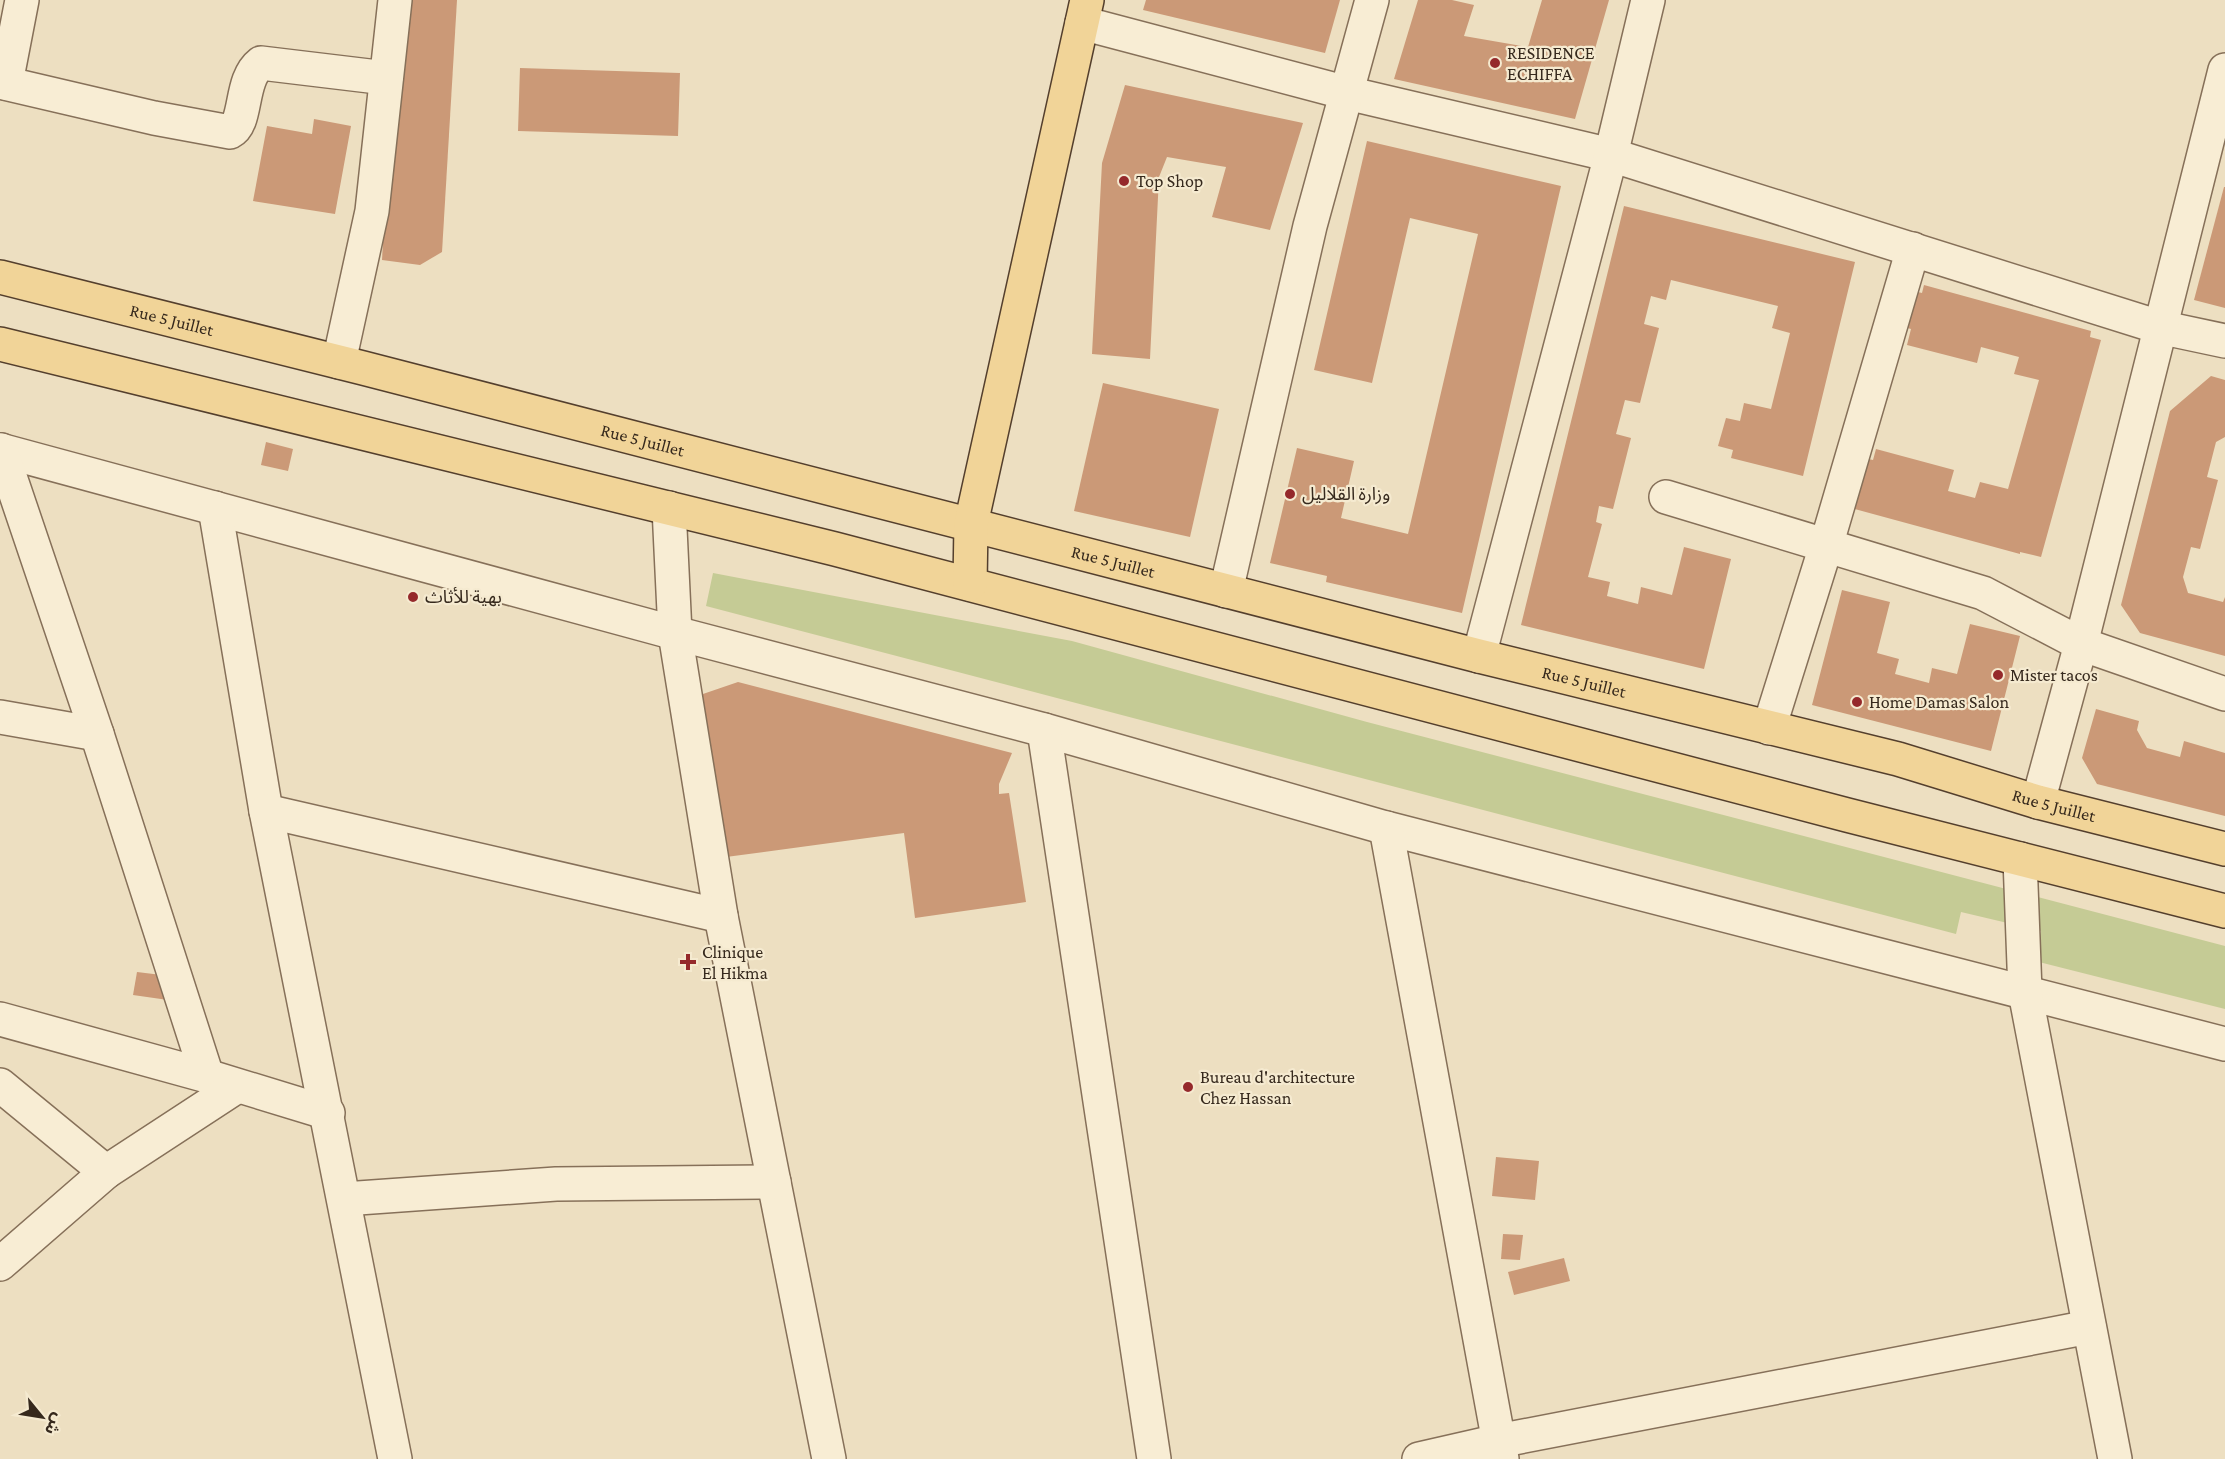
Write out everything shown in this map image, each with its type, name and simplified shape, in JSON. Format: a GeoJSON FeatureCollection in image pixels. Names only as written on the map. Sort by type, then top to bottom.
{"type":"FeatureCollection","features":[{"type":"Feature","properties":{"kind":"main road"},"geometry":{"type":"LineString","coordinates":[[970,584],[971,524],[1085,11]]}},
{"type":"Feature","properties":{"kind":"main road","name":"Rue 5 Juillet"},"geometry":{"type":"LineString","coordinates":[[0,277],[339,362],[1479,656],[1898,759],[2038,802],[2225,849]]}},
{"type":"Feature","properties":{"kind":"main road"},"geometry":{"type":"LineString","coordinates":[[0,344],[970,584],[2225,911]]}},
{"type":"Feature","properties":{"kind":"street"},"geometry":{"type":"LineString","coordinates":[[22,0],[3,83],[154,118],[230,132],[235,130],[250,74],[261,63],[386,78]]}},
{"type":"Feature","properties":{"kind":"street"},"geometry":{"type":"LineString","coordinates":[[339,362],[372,210],[394,0]]}},
{"type":"Feature","properties":{"kind":"street"},"geometry":{"type":"LineString","coordinates":[[1226,591],[1310,226],[1372,0]]}},
{"type":"Feature","properties":{"kind":"street"},"geometry":{"type":"LineString","coordinates":[[1479,656],[1611,155],[1648,0]]}},
{"type":"Feature","properties":{"kind":"street"},"geometry":{"type":"LineString","coordinates":[[1085,11],[1347,93],[1611,155],[2159,327],[2225,341]]}},
{"type":"Feature","properties":{"kind":"street"},"geometry":{"type":"LineString","coordinates":[[2038,802],[2081,644],[2225,70]]}},
{"type":"Feature","properties":{"kind":"street"},"geometry":{"type":"LineString","coordinates":[[1769,728],[1826,546],[1912,249]]}},
{"type":"Feature","properties":{"kind":"street"},"geometry":{"type":"LineString","coordinates":[[0,450],[675,633],[1044,730],[1386,828],[2225,1044]]}},
{"type":"Feature","properties":{"kind":"street"},"geometry":{"type":"LineString","coordinates":[[0,450],[97,734],[221,1082]]}},
{"type":"Feature","properties":{"kind":"street"},"geometry":{"type":"LineString","coordinates":[[1666,497],[1983,593],[2081,644],[2225,694]]}},
{"type":"Feature","properties":{"kind":"street"},"geometry":{"type":"LineString","coordinates":[[215,508],[266,811],[328,1113],[395,1459]]}},
{"type":"Feature","properties":{"kind":"street"},"geometry":{"type":"LineString","coordinates":[[669,508],[675,633],[721,916],[829,1459]]}},
{"type":"Feature","properties":{"kind":"street"},"geometry":{"type":"LineString","coordinates":[[0,717],[97,734]]}},
{"type":"Feature","properties":{"kind":"street"},"geometry":{"type":"LineString","coordinates":[[1044,730],[1154,1459]]}},
{"type":"Feature","properties":{"kind":"street"},"geometry":{"type":"LineString","coordinates":[[266,811],[721,916]]}},
{"type":"Feature","properties":{"kind":"street"},"geometry":{"type":"LineString","coordinates":[[1386,828],[1500,1450]]}},
{"type":"Feature","properties":{"kind":"street"},"geometry":{"type":"LineString","coordinates":[[2020,859],[2025,992],[2115,1459]]}},
{"type":"Feature","properties":{"kind":"street"},"geometry":{"type":"LineString","coordinates":[[0,1019],[328,1113]]}},
{"type":"Feature","properties":{"kind":"street"},"geometry":{"type":"LineString","coordinates":[[0,1264],[106,1172],[221,1082]]}},
{"type":"Feature","properties":{"kind":"street"},"geometry":{"type":"LineString","coordinates":[[0,1085],[106,1172]]}},
{"type":"Feature","properties":{"kind":"street"},"geometry":{"type":"LineString","coordinates":[[344,1199],[556,1184],[774,1182]]}},
{"type":"Feature","properties":{"kind":"street"},"geometry":{"type":"LineString","coordinates":[[1419,1459],[1500,1450],[2089,1327]]}},
{"type":"Feature","properties":{"kind":"green space"},"geometry":{"type":"Polygon","coordinates":[[[713,573],[1072,641],[1367,722],[2225,946],[2225,1009],[2035,961],[2041,931],[1961,912],[1956,934],[706,606],[713,573]]]}},
{"type":"Feature","properties":{"kind":"building"},"geometry":{"type":"Polygon","coordinates":[[[397,0],[457,0],[442,252],[420,265],[382,260],[397,0]]]}},
{"type":"Feature","properties":{"kind":"building"},"geometry":{"type":"Polygon","coordinates":[[[1146,0],[1340,0],[1325,53],[1143,10],[1146,0]]]}},
{"type":"Feature","properties":{"kind":"building","name":"RESIDENCE ECHIFFA"},"geometry":{"type":"Polygon","coordinates":[[[1418,0],[1452,0],[1474,5],[1464,36],[1528,47],[1542,0],[1609,0],[1575,119],[1394,79],[1418,0]]]}},
{"type":"Feature","properties":{"kind":"building"},"geometry":{"type":"Polygon","coordinates":[[[520,68],[680,73],[678,136],[518,131],[520,68]]]}},
{"type":"Feature","properties":{"kind":"building"},"geometry":{"type":"Polygon","coordinates":[[[1125,85],[1303,123],[1270,230],[1212,217],[1226,167],[1167,157],[1159,177],[1150,359],[1092,354],[1102,163],[1125,85]]]}},
{"type":"Feature","properties":{"kind":"building"},"geometry":{"type":"Polygon","coordinates":[[[314,119],[351,126],[335,214],[253,201],[267,126],[312,134],[314,119]]]}},
{"type":"Feature","properties":{"kind":"building"},"geometry":{"type":"Polygon","coordinates":[[[1367,141],[1561,186],[1462,613],[1326,582],[1327,576],[1270,563],[1297,448],[1354,461],[1341,518],[1408,534],[1478,234],[1410,218],[1372,383],[1314,370],[1367,141]]]}},
{"type":"Feature","properties":{"kind":"building"},"geometry":{"type":"Polygon","coordinates":[[[2225,187],[2225,308],[2194,300],[2225,187]]]}},
{"type":"Feature","properties":{"kind":"building"},"geometry":{"type":"Polygon","coordinates":[[[1624,206],[1855,262],[1803,476],[1731,458],[1733,450],[1718,446],[1726,418],[1740,421],[1744,403],[1771,409],[1790,333],[1772,328],[1778,306],[1671,280],[1666,300],[1651,296],[1644,324],[1659,328],[1640,403],[1625,400],[1616,434],[1631,438],[1613,509],[1599,506],[1596,522],[1602,524],[1588,577],[1610,582],[1607,596],[1638,604],[1641,587],[1672,595],[1684,547],[1731,559],[1704,669],[1521,625],[1624,206]]]}},
{"type":"Feature","properties":{"kind":"building"},"geometry":{"type":"Polygon","coordinates":[[[1924,285],[2091,331],[2090,337],[2101,340],[2041,557],[2020,552],[2020,554],[1840,505],[1855,456],[1873,460],[1876,449],[1954,470],[1948,491],[1975,498],[1980,482],[2008,489],[2039,380],[2014,374],[2019,357],[1981,347],[1977,363],[1907,345],[1911,329],[1897,325],[1906,289],[1922,293],[1924,285]]]}},
{"type":"Feature","properties":{"kind":"building"},"geometry":{"type":"Polygon","coordinates":[[[2211,376],[2225,380],[2225,437],[2216,442],[2207,477],[2218,480],[2200,549],[2191,547],[2183,577],[2188,593],[2223,602],[2225,597],[2225,656],[2140,633],[2121,605],[2170,411],[2211,376]]]}},
{"type":"Feature","properties":{"kind":"building"},"geometry":{"type":"Polygon","coordinates":[[[1103,383],[1219,409],[1190,537],[1074,511],[1103,383]]]}},
{"type":"Feature","properties":{"kind":"building"},"geometry":{"type":"Polygon","coordinates":[[[266,442],[293,449],[288,471],[261,465],[266,442]]]}},
{"type":"Feature","properties":{"kind":"building"},"geometry":{"type":"Polygon","coordinates":[[[1842,590],[1890,602],[1877,653],[1899,659],[1895,674],[1929,683],[1932,668],[1957,674],[1970,624],[2020,636],[1991,751],[1812,705],[1842,590]]]}},
{"type":"Feature","properties":{"kind":"building"},"geometry":{"type":"Polygon","coordinates":[[[738,682],[1012,753],[999,784],[999,794],[1009,793],[1026,902],[915,918],[904,833],[726,857],[700,695],[738,682]]]}},
{"type":"Feature","properties":{"kind":"building"},"geometry":{"type":"Polygon","coordinates":[[[2096,709],[2139,721],[2137,730],[2147,748],[2180,757],[2184,741],[2225,753],[2225,816],[2097,784],[2082,758],[2096,709]]]}},
{"type":"Feature","properties":{"kind":"building"},"geometry":{"type":"Polygon","coordinates":[[[137,972],[178,977],[175,1001],[133,995],[137,972]]]}},
{"type":"Feature","properties":{"kind":"building"},"geometry":{"type":"Polygon","coordinates":[[[1496,1157],[1539,1161],[1535,1200],[1492,1196],[1496,1157]]]}},
{"type":"Feature","properties":{"kind":"building"},"geometry":{"type":"Polygon","coordinates":[[[1503,1234],[1523,1235],[1520,1260],[1501,1259],[1503,1234]]]}},
{"type":"Feature","properties":{"kind":"building"},"geometry":{"type":"Polygon","coordinates":[[[1564,1258],[1570,1281],[1514,1295],[1508,1272],[1564,1258]]]}},
{"type":"Feature","properties":{"kind":"place","name":"RESIDENCE ECHIFFA"},"geometry":{"type":"Point","coordinates":[1495,63]}},
{"type":"Feature","properties":{"kind":"place","name":"Top Shop"},"geometry":{"type":"Point","coordinates":[1124,181]}},
{"type":"Feature","properties":{"kind":"place","name":"وزارة القلاليل"},"geometry":{"type":"Point","coordinates":[1290,494]}},
{"type":"Feature","properties":{"kind":"place","name":"بهية للأثاث"},"geometry":{"type":"Point","coordinates":[413,597]}},
{"type":"Feature","properties":{"kind":"place","name":"Mister tacos"},"geometry":{"type":"Point","coordinates":[1998,675]}},
{"type":"Feature","properties":{"kind":"place","name":"Home Damas Salon"},"geometry":{"type":"Point","coordinates":[1857,702]}},
{"type":"Feature","properties":{"kind":"place","name":"Clinique El Hikma"},"geometry":{"type":"Point","coordinates":[688,962]}},
{"type":"Feature","properties":{"kind":"place","name":"Bureau d'architecture Chez Hassan"},"geometry":{"type":"Point","coordinates":[1188,1087]}}]}
